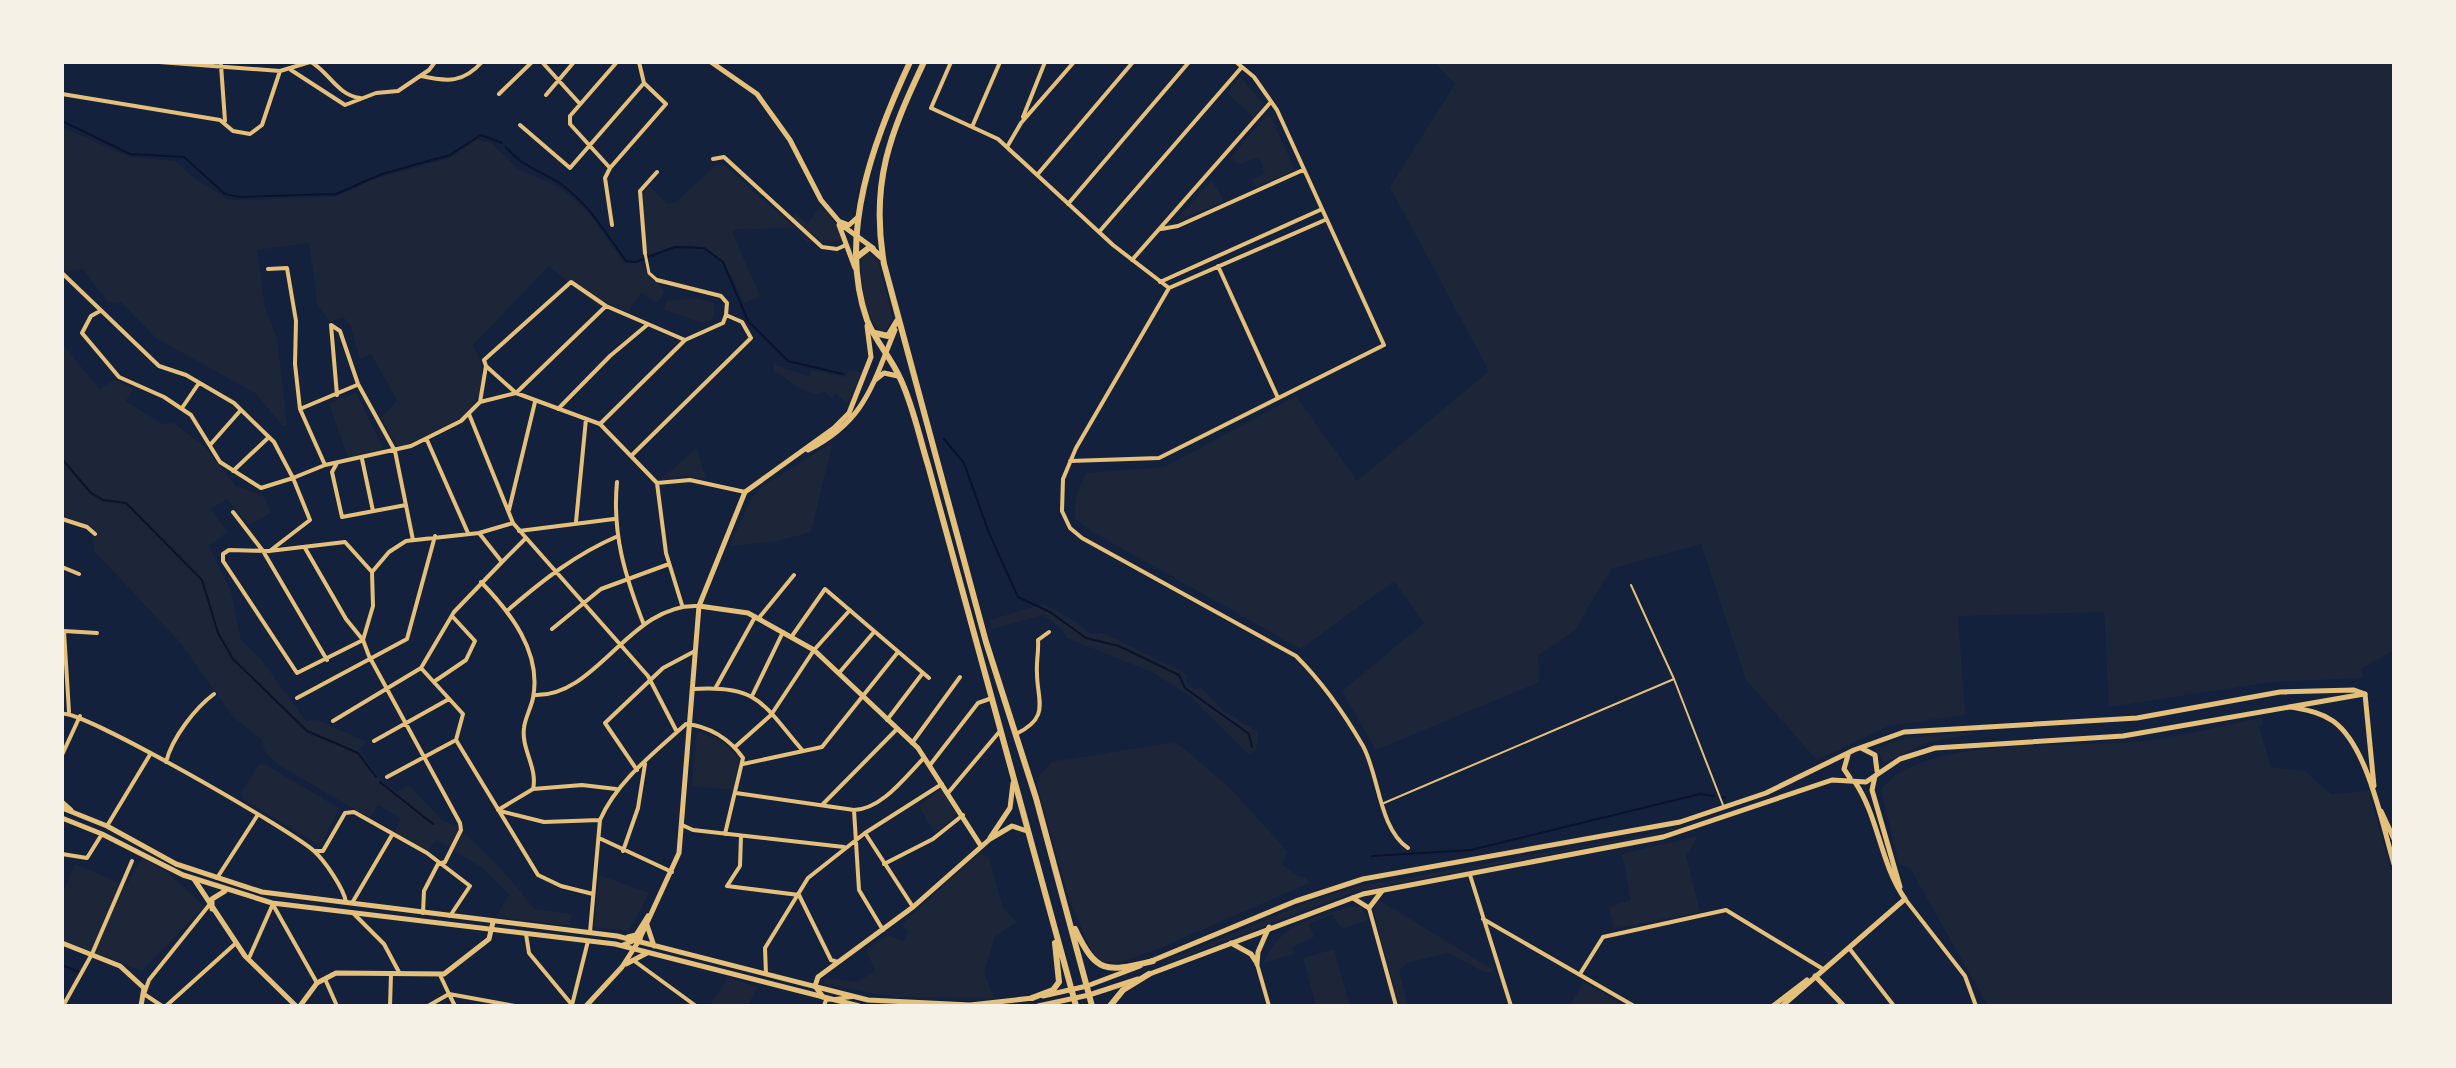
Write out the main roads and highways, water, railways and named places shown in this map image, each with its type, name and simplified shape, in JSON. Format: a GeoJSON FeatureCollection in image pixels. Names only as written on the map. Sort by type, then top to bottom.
{"type":"FeatureCollection","features":[{"type":"Feature","properties":{"kind":"main road"},"geometry":{"type":"LineString","coordinates":[[711,62],[757,94],[790,140],[817,194],[838,220],[875,249],[884,264]]}},
{"type":"Feature","properties":{"kind":"main road"},"geometry":{"type":"LineString","coordinates":[[857,280],[856,237],[877,141],[910,62]]}},
{"type":"Feature","properties":{"kind":"main road"},"geometry":{"type":"LineString","coordinates":[[924,62],[897,121],[881,175],[877,218],[884,264],[986,642],[1016,734],[1092,1006]]}},
{"type":"Feature","properties":{"kind":"main road"},"geometry":{"type":"LineString","coordinates":[[622,967],[647,925],[672,872],[682,825],[699,606],[745,492],[842,421],[861,389],[871,357],[848,244],[830,211]]}},
{"type":"Feature","properties":{"kind":"main road"},"geometry":{"type":"LineString","coordinates":[[838,220],[853,224],[861,213]]}},
{"type":"Feature","properties":{"kind":"main road"},"geometry":{"type":"LineString","coordinates":[[855,262],[860,251],[875,249]]}},
{"type":"Feature","properties":{"kind":"main road"},"geometry":{"type":"LineString","coordinates":[[861,298],[871,329],[902,381],[994,698],[1075,1002]]}},
{"type":"Feature","properties":{"kind":"main road"},"geometry":{"type":"LineString","coordinates":[[782,464],[842,429],[858,412],[886,352],[897,317]]}},
{"type":"Feature","properties":{"kind":"main road"},"geometry":{"type":"LineString","coordinates":[[871,329],[884,336],[895,329]]}},
{"type":"Feature","properties":{"kind":"main road"},"geometry":{"type":"LineString","coordinates":[[872,384],[879,375],[889,372],[902,381]]}},
{"type":"Feature","properties":{"kind":"main road"},"geometry":{"type":"LineString","coordinates":[[699,606],[756,618],[814,650],[924,757],[981,846]]}},
{"type":"Feature","properties":{"kind":"main road"},"geometry":{"type":"LineString","coordinates":[[62,808],[107,826],[176,864],[262,892],[590,932],[638,940],[852,997],[970,1005],[1032,998],[1087,986],[1296,901],[1363,879],[1631,833],[1724,808],[1795,781],[1860,748],[1921,729],[2137,718],[2308,689],[2354,690],[2365,694]]}},
{"type":"Feature","properties":{"kind":"main road"},"geometry":{"type":"LineString","coordinates":[[1038,1006],[1075,1002],[1352,898],[1663,837],[1818,784],[1853,780],[1866,782],[1900,759],[1935,748],[2123,736],[2365,694]]}},
{"type":"Feature","properties":{"kind":"main road"},"geometry":{"type":"LineString","coordinates":[[2365,694],[2372,778],[2381,811],[2394,839]]}},
{"type":"Feature","properties":{"kind":"main road"},"geometry":{"type":"LineString","coordinates":[[2290,707],[2321,715],[2346,734],[2363,765],[2394,864]]}},
{"type":"Feature","properties":{"kind":"main road"},"geometry":{"type":"LineString","coordinates":[[1860,748],[1875,755],[1876,774],[1872,790],[1892,866],[1905,899]]}},
{"type":"Feature","properties":{"kind":"main road"},"geometry":{"type":"LineString","coordinates":[[1849,753],[1844,769],[1865,799],[1887,869],[1905,899]]}},
{"type":"Feature","properties":{"kind":"main road"},"geometry":{"type":"LineString","coordinates":[[990,839],[1010,808],[1014,774]]}},
{"type":"Feature","properties":{"kind":"main road"},"geometry":{"type":"LineString","coordinates":[[62,802],[75,813]]}},
{"type":"Feature","properties":{"kind":"main road"},"geometry":{"type":"LineString","coordinates":[[62,818],[194,879],[272,904],[619,945],[825,1003],[859,1006]]}},
{"type":"Feature","properties":{"kind":"main road"},"geometry":{"type":"LineString","coordinates":[[802,985],[818,977],[913,907],[990,839],[1017,826],[1029,834],[1033,843]]}},
{"type":"Feature","properties":{"kind":"main road"},"geometry":{"type":"LineString","coordinates":[[194,879],[236,943],[298,1006],[317,983],[353,971],[440,975],[489,939],[493,922]]}},
{"type":"Feature","properties":{"kind":"main road"},"geometry":{"type":"LineString","coordinates":[[211,905],[225,891]]}},
{"type":"Feature","properties":{"kind":"main road"},"geometry":{"type":"LineString","coordinates":[[1352,898],[1369,908],[1382,891]]}},
{"type":"Feature","properties":{"kind":"main road"},"geometry":{"type":"LineString","coordinates":[[626,938],[636,935],[662,895]]}},
{"type":"Feature","properties":{"kind":"main road"},"geometry":{"type":"LineString","coordinates":[[1782,1006],[1905,899]]}},
{"type":"Feature","properties":{"kind":"main road"},"geometry":{"type":"LineString","coordinates":[[1066,913],[1088,956],[1097,965],[1119,969],[1153,961]]}},
{"type":"Feature","properties":{"kind":"main road"},"geometry":{"type":"LineString","coordinates":[[1032,998],[1053,990],[1059,982],[1052,920]]}},
{"type":"Feature","properties":{"kind":"main road"},"geometry":{"type":"LineString","coordinates":[[647,925],[655,947]]}},
{"type":"Feature","properties":{"kind":"main road"},"geometry":{"type":"LineString","coordinates":[[1230,943],[1251,954],[1257,964],[1258,952],[1269,927]]}},
{"type":"Feature","properties":{"kind":"main road"},"geometry":{"type":"LineString","coordinates":[[619,945],[638,940]]}},
{"type":"Feature","properties":{"kind":"main road"},"geometry":{"type":"LineString","coordinates":[[62,943],[133,974],[143,984],[141,1006]]}},
{"type":"Feature","properties":{"kind":"main road"},"geometry":{"type":"LineString","coordinates":[[619,945],[624,954],[622,967]]}},
{"type":"Feature","properties":{"kind":"main road"},"geometry":{"type":"LineString","coordinates":[[586,1006],[631,959],[647,953]]}},
{"type":"Feature","properties":{"kind":"main road"},"geometry":{"type":"LineString","coordinates":[[1110,1006],[1123,990],[1149,974]]}},
{"type":"Feature","properties":{"kind":"main road"},"geometry":{"type":"LineString","coordinates":[[1773,1006],[1815,976]]}},
{"type":"Feature","properties":{"kind":"main road"},"geometry":{"type":"LineString","coordinates":[[1815,976],[1844,1006]]}},
{"type":"Feature","properties":{"kind":"main road"},"geometry":{"type":"LineString","coordinates":[[818,977],[817,989],[825,1003]]}},
{"type":"Feature","properties":{"kind":"waterway"},"geometry":{"type":"LineString","coordinates":[[62,121],[130,154],[184,157],[225,194],[240,197],[336,194],[382,174],[450,155],[481,135],[502,143]]}},
{"type":"Feature","properties":{"kind":"waterway"},"geometry":{"type":"LineString","coordinates":[[506,147],[519,159],[572,193],[597,220],[626,261],[635,262],[675,247],[704,248],[723,262],[748,321],[788,361],[843,374]]}},
{"type":"Feature","properties":{"kind":"waterway"},"geometry":{"type":"LineString","coordinates":[[944,439],[964,463],[989,533],[1018,597],[1050,612],[1086,638],[1119,646],[1179,675],[1185,688],[1249,734],[1252,747]]}},
{"type":"Feature","properties":{"kind":"waterway"},"geometry":{"type":"LineString","coordinates":[[62,459],[91,493],[103,500],[126,503],[202,580],[218,633],[233,659],[307,731],[358,753],[376,777]]}},
{"type":"Feature","properties":{"kind":"waterway"},"geometry":{"type":"LineString","coordinates":[[380,782],[433,824]]}},
{"type":"Feature","properties":{"kind":"waterway"},"geometry":{"type":"LineString","coordinates":[[1372,856],[1471,850],[1700,794],[1714,796]]}},
{"type":"Feature","properties":{"kind":"waterway"},"geometry":{"type":"LineString","coordinates":[[62,965],[81,973]]}}]}
